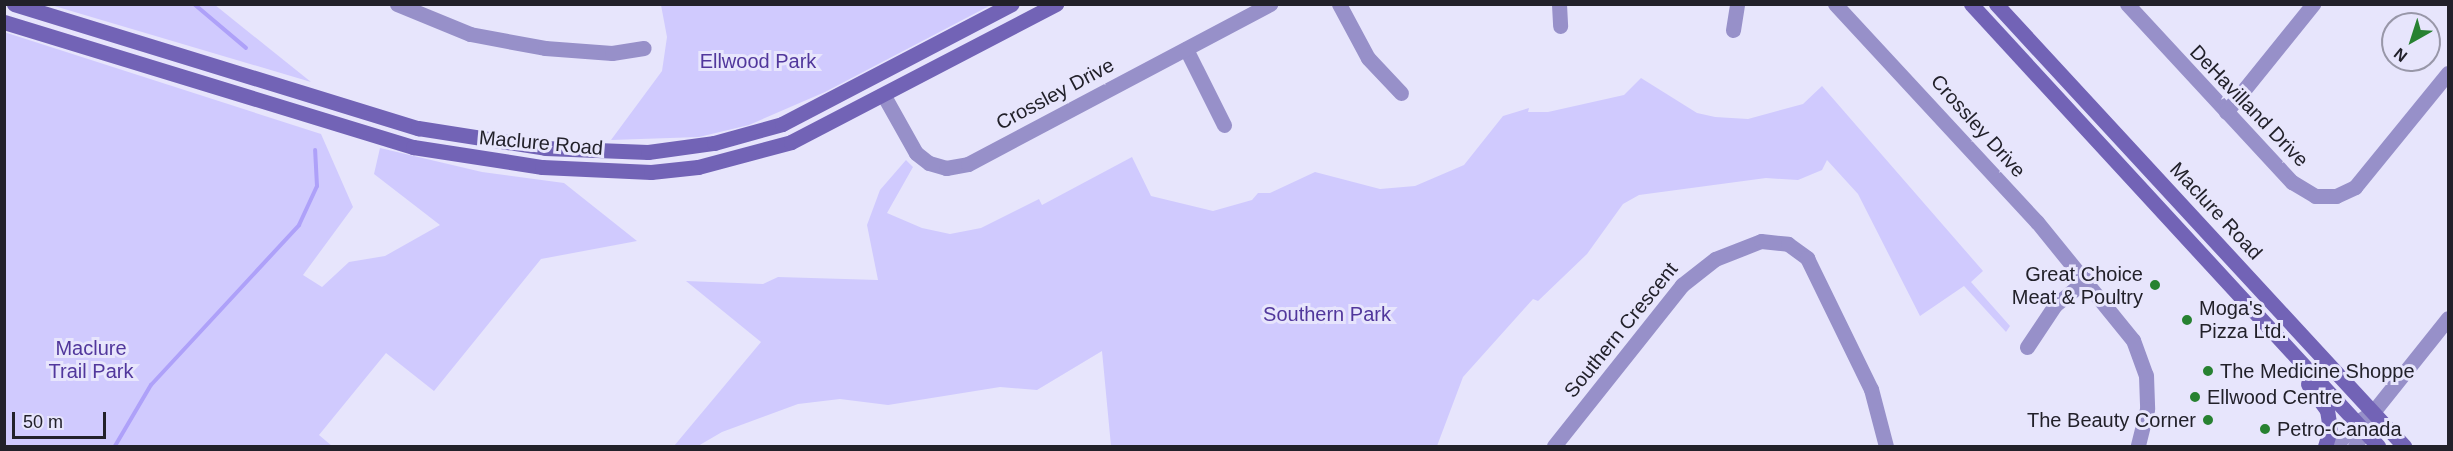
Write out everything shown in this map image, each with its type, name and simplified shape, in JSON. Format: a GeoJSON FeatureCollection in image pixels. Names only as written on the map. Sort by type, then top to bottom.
{"type":"FeatureCollection","features":[{"type":"Feature","properties":{"kind":"main road","name":"Maclure Road"},"geometry":{"type":"LineString","coordinates":[[14,4],[418,128],[478,140],[597,152],[693,147],[760,131],[820,105],[1012,4]]}},
{"type":"Feature","properties":{"kind":"main road","name":"Maclure Road"},"geometry":{"type":"LineString","coordinates":[[4,22],[413,147],[542,167],[651,172],[698,167],[791,142],[884,96],[1056,4]]}},
{"type":"Feature","properties":{"kind":"main road"},"geometry":{"type":"LineString","coordinates":[[1971,4],[2378,447]]}},
{"type":"Feature","properties":{"kind":"main road","name":"Maclure Road"},"geometry":{"type":"LineString","coordinates":[[1996,4],[2404,447]]}},
{"type":"Feature","properties":{"kind":"main road"},"geometry":{"type":"LineString","coordinates":[[884,96],[892,80],[944,53],[957,34]]}},
{"type":"Feature","properties":{"kind":"main road"},"geometry":{"type":"LineString","coordinates":[[2296,358],[2299,375],[2326,410],[2330,430],[2325,447]]}},
{"type":"Feature","properties":{"kind":"street"},"geometry":{"type":"LineString","coordinates":[[397,4],[470,34],[545,48],[612,53],[644,48]]}},
{"type":"Feature","properties":{"kind":"street","name":"Crossley Drive"},"geometry":{"type":"LineString","coordinates":[[884,96],[911,147],[929,163],[946,168],[968,164],[1270,4]]}},
{"type":"Feature","properties":{"kind":"street"},"geometry":{"type":"LineString","coordinates":[[1340,4],[1368,58],[1401,93]]}},
{"type":"Feature","properties":{"kind":"street"},"geometry":{"type":"LineString","coordinates":[[1559,4],[1560,26]]}},
{"type":"Feature","properties":{"kind":"street"},"geometry":{"type":"LineString","coordinates":[[1733,30],[1737,4]]}},
{"type":"Feature","properties":{"kind":"street","name":"Crossley Drive"},"geometry":{"type":"LineString","coordinates":[[1835,4],[2013,196],[2086,280],[2133,340],[2146,375],[2147,409],[2139,447]]}},
{"type":"Feature","properties":{"kind":"street","name":"DeHavilland Drive"},"geometry":{"type":"LineString","coordinates":[[2127,4],[2226,112],[2304,192],[2336,196],[2362,180],[2448,73]]}},
{"type":"Feature","properties":{"kind":"street"},"geometry":{"type":"LineString","coordinates":[[2226,112],[2313,4]]}},
{"type":"Feature","properties":{"kind":"street"},"geometry":{"type":"LineString","coordinates":[[1186,49],[1224,125]]}},
{"type":"Feature","properties":{"kind":"street","name":"Southern Crescent"},"geometry":{"type":"LineString","coordinates":[[1554,447],[1683,285],[1715,259],[1761,242],[1788,244],[1807,258],[1871,389],[1886,447]]}},
{"type":"Feature","properties":{"kind":"street"},"geometry":{"type":"LineString","coordinates":[[2027,347],[2055,305],[2086,280]]}},
{"type":"Feature","properties":{"kind":"street"},"geometry":{"type":"LineString","coordinates":[[2355,447],[2362,427],[2448,318]]}},
{"type":"Feature","properties":{"kind":"street"},"geometry":{"type":"LineString","coordinates":[[2335,447],[2362,427]]}},
{"type":"Feature","properties":{"kind":"green space"},"geometry":{"type":"Polygon","coordinates":[[[51,5],[215,5],[311,82],[51,5]]]}},
{"type":"Feature","properties":{"kind":"green space","name":"Ellwood Park"},"geometry":{"type":"Polygon","coordinates":[[[661,5],[991,5],[825,92],[749,125],[699,137],[611,140],[662,71],[667,37],[661,5]]]}},
{"type":"Feature","properties":{"kind":"green space","name":"Maclure Trail Park"},"geometry":{"type":"Polygon","coordinates":[[[4,32],[321,134],[353,207],[303,275],[322,287],[349,262],[385,256],[440,225],[374,174],[380,148],[482,172],[564,183],[637,241],[541,259],[434,391],[386,353],[319,435],[332,446],[5,446],[4,32]]]}},
{"type":"Feature","properties":{"kind":"green space","name":"Southern Park"},"geometry":{"type":"Polygon","coordinates":[[[1641,78],[1697,113],[1715,117],[1748,119],[1803,104],[1822,86],[1983,271],[1971,282],[2010,326],[2006,332],[1964,286],[1920,316],[1858,194],[1827,160],[1822,170],[1798,180],[1766,178],[1639,195],[1623,204],[1587,254],[1538,301],[1533,299],[1463,377],[1437,446],[1111,446],[1102,351],[1037,390],[1000,387],[888,405],[840,399],[798,404],[722,432],[698,446],[674,446],[761,342],[686,281],[763,284],[778,277],[878,280],[867,225],[880,190],[906,160],[913,167],[887,213],[922,228],[950,234],[981,228],[1039,199],[1042,205],[1132,157],[1151,196],[1213,211],[1252,200],[1258,193],[1270,193],[1315,172],[1380,189],[1415,186],[1464,165],[1503,116],[1529,108],[1528,112],[1548,112],[1624,95],[1641,78]]]}},
{"type":"Feature","properties":{"kind":"waterway"},"geometry":{"type":"LineString","coordinates":[[194,4],[246,48]]}},
{"type":"Feature","properties":{"kind":"waterway"},"geometry":{"type":"LineString","coordinates":[[115,446],[151,385],[299,225],[317,186],[315,150]]}},
{"type":"Feature","properties":{"kind":"place","name":"Great Choice Meat & Poultry"},"geometry":{"type":"Point","coordinates":[2155,285]}},
{"type":"Feature","properties":{"kind":"place","name":"Moga's Pizza Ltd."},"geometry":{"type":"Point","coordinates":[2187,320]}},
{"type":"Feature","properties":{"kind":"place","name":"The Medicine Shoppe"},"geometry":{"type":"Point","coordinates":[2208,371]}},
{"type":"Feature","properties":{"kind":"place","name":"Ellwood Centre"},"geometry":{"type":"Point","coordinates":[2195,397]}},
{"type":"Feature","properties":{"kind":"place","name":"The Beauty Corner"},"geometry":{"type":"Point","coordinates":[2208,420]}},
{"type":"Feature","properties":{"kind":"place","name":"Petro-Canada"},"geometry":{"type":"Point","coordinates":[2265,429]}}]}
